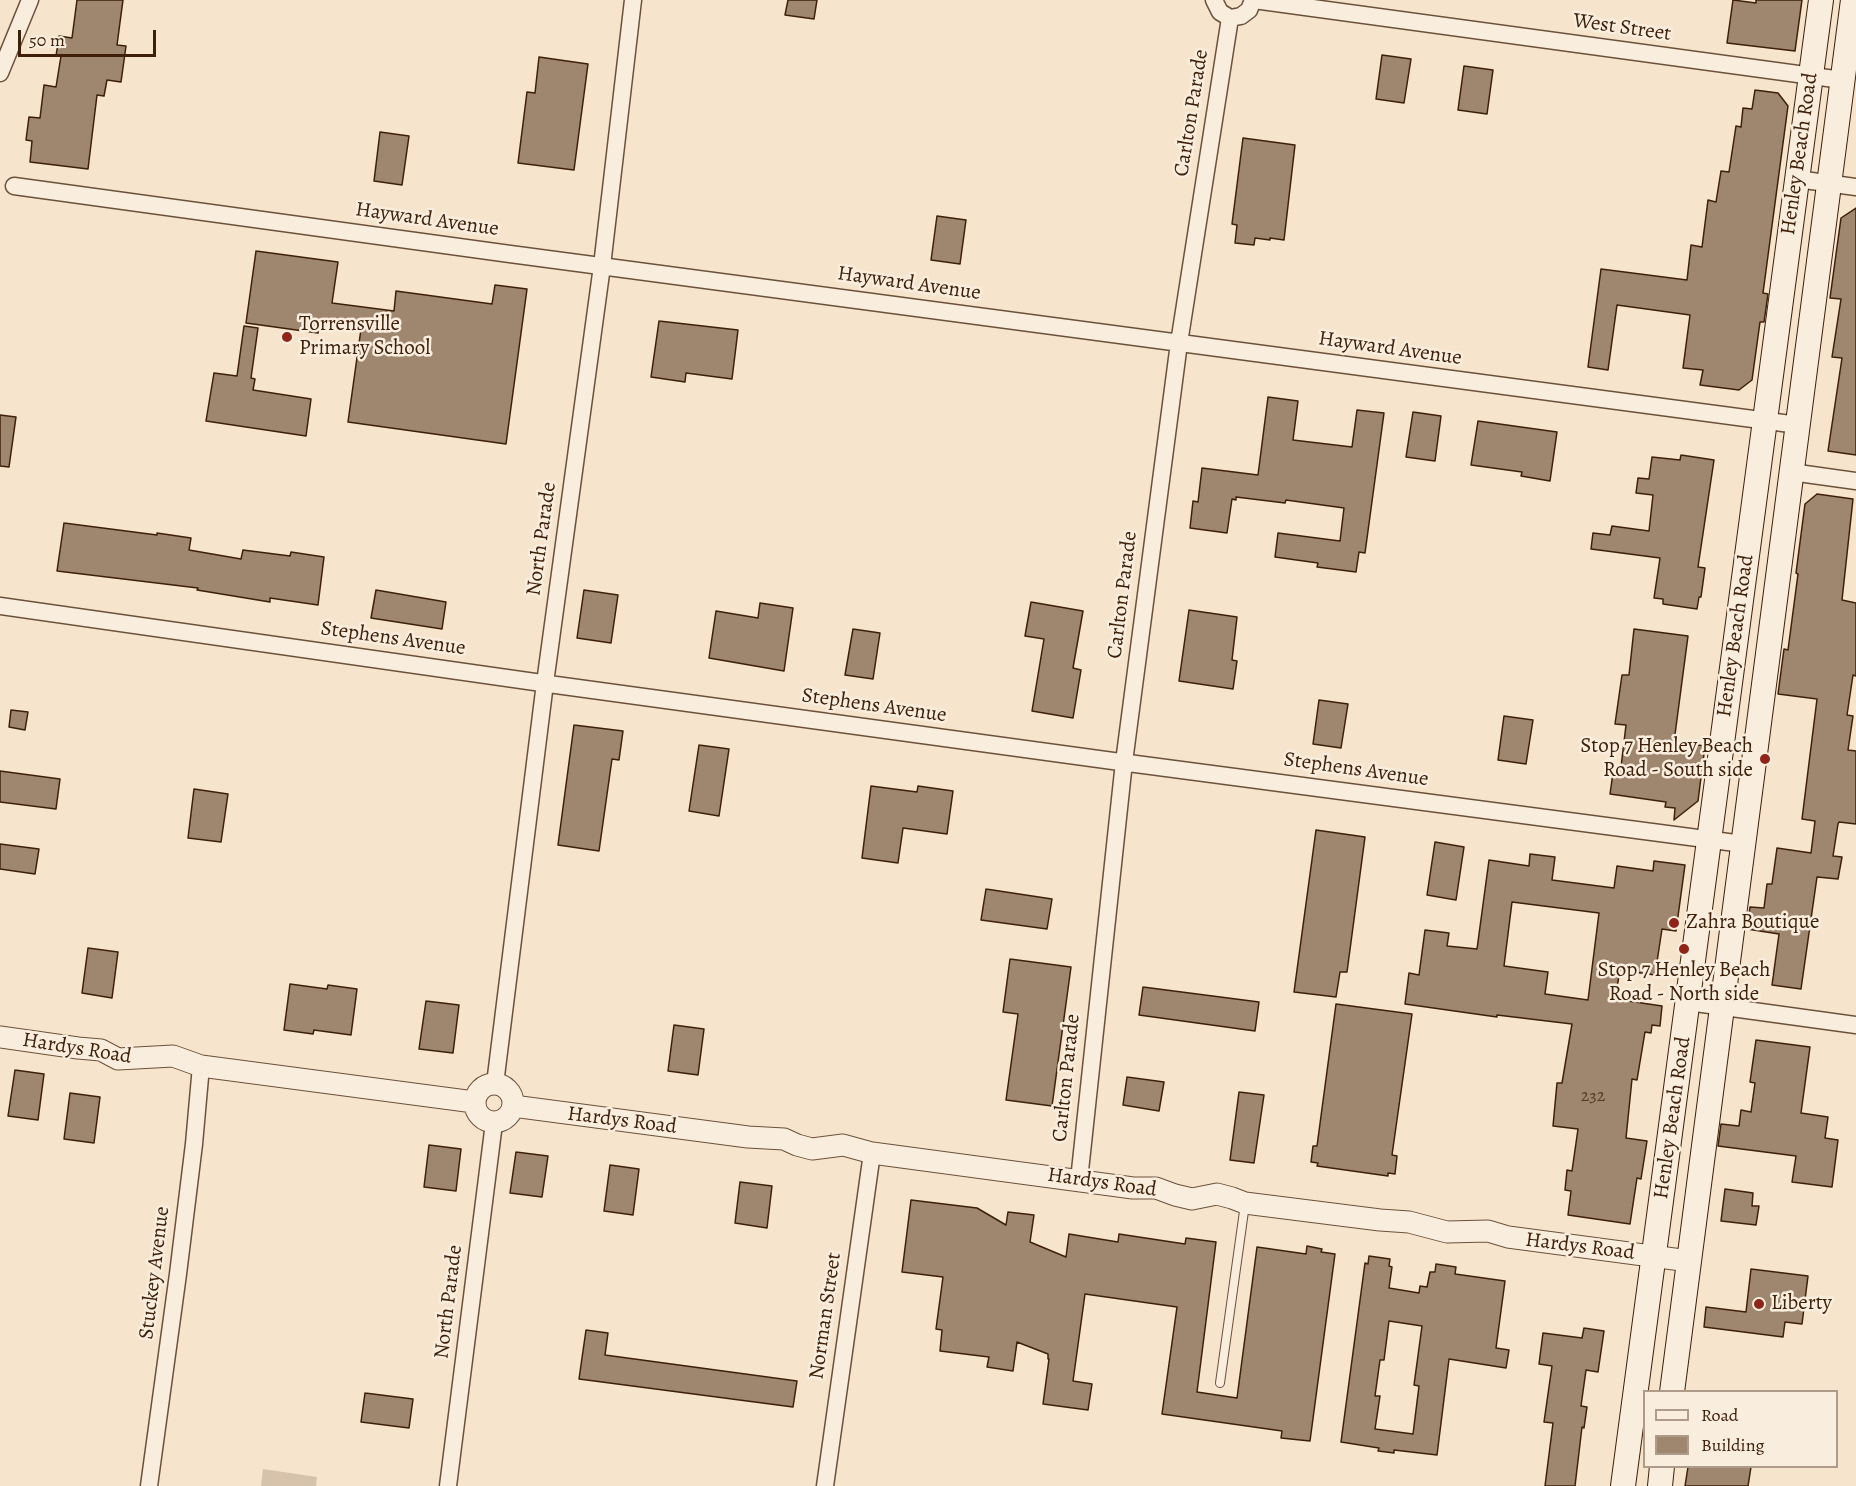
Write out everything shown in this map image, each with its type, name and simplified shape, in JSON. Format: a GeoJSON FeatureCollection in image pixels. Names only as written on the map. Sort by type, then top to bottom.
{"type":"FeatureCollection","features":[{"type":"Feature","properties":{"kind":"main road","name":"Henley Beach Road"},"geometry":{"type":"LineString","coordinates":[[1623,1486],[1821,0]]}},
{"type":"Feature","properties":{"kind":"main road","name":"Henley Beach Road"},"geometry":{"type":"LineString","coordinates":[[1672,1390],[1854,0]]}},
{"type":"Feature","properties":{"kind":"main road"},"geometry":{"type":"LineString","coordinates":[[1660,1486],[1662,1468]]}},
{"type":"Feature","properties":{"kind":"street"},"geometry":{"type":"LineString","coordinates":[[0,73],[30,0]]}},
{"type":"Feature","properties":{"kind":"street","name":"North Parade"},"geometry":{"type":"LineString","coordinates":[[495,1084],[545,683],[602,266],[633,0]]}},
{"type":"Feature","properties":{"kind":"street"},"geometry":{"type":"LineString","coordinates":[[1214,0],[1220,12],[1230,18],[1241,16],[1250,10],[1253,0]]}},
{"type":"Feature","properties":{"kind":"street","name":"West Street"},"geometry":{"type":"LineString","coordinates":[[1253,0],[1842,80]]}},
{"type":"Feature","properties":{"kind":"street","name":"Carlton Parade"},"geometry":{"type":"LineString","coordinates":[[1079,1180],[1124,762],[1179,343],[1230,18]]}},
{"type":"Feature","properties":{"kind":"street"},"geometry":{"type":"LineString","coordinates":[[1797,179],[1856,187]]}},
{"type":"Feature","properties":{"kind":"street","name":"Hayward Avenue"},"geometry":{"type":"LineString","coordinates":[[14,186],[1798,425]]}},
{"type":"Feature","properties":{"kind":"street"},"geometry":{"type":"LineString","coordinates":[[1791,472],[1856,481]]}},
{"type":"Feature","properties":{"kind":"street","name":"Stephens Avenue"},"geometry":{"type":"LineString","coordinates":[[0,606],[545,683],[1743,844]]}},
{"type":"Feature","properties":{"kind":"street"},"geometry":{"type":"LineString","coordinates":[[1688,1002],[1856,1025]]}},
{"type":"Feature","properties":{"kind":"street","name":"Hardys Road"},"geometry":{"type":"LineString","coordinates":[[0,1037],[101,1050],[118,1059],[173,1056],[201,1066],[474,1102]]}},
{"type":"Feature","properties":{"kind":"street","name":"Stuckey Avenue"},"geometry":{"type":"LineString","coordinates":[[149,1486],[178,1274],[201,1066]]}},
{"type":"Feature","properties":{"kind":"street"},"geometry":{"type":"LineString","coordinates":[[495,1084],[505,1087],[512,1095],[513,1106],[510,1115],[503,1121],[494,1123],[484,1120],[477,1112],[474,1102],[478,1092],[485,1086],[495,1084]]}},
{"type":"Feature","properties":{"kind":"street","name":"Hardys Road"},"geometry":{"type":"LineString","coordinates":[[513,1106],[748,1137],[784,1139],[812,1149],[843,1145],[872,1153],[1133,1188],[1156,1188],[1192,1198],[1217,1194],[1245,1203],[1408,1222],[1447,1233],[1488,1231],[1508,1237],[1689,1261]]}},
{"type":"Feature","properties":{"kind":"street","name":"North Parade"},"geometry":{"type":"LineString","coordinates":[[448,1486],[494,1123]]}},
{"type":"Feature","properties":{"kind":"street","name":"Norman Street"},"geometry":{"type":"LineString","coordinates":[[825,1486],[872,1153]]}},
{"type":"Feature","properties":{"kind":"lane"},"geometry":{"type":"LineString","coordinates":[[1220,1383],[1245,1203]]}},
{"type":"Feature","properties":{"kind":"shaded area"},"geometry":{"type":"Polygon","coordinates":[[[263,1469],[317,1477],[316,1486],[261,1486],[263,1469]]]}},
{"type":"Feature","properties":{"kind":"building"},"geometry":{"type":"Polygon","coordinates":[[[77,0],[123,0],[117,45],[126,46],[121,82],[107,80],[104,96],[97,95],[88,169],[30,162],[32,141],[26,140],[29,117],[40,118],[44,85],[56,87],[61,56],[56,56],[59,36],[72,38],[77,0]]]}},
{"type":"Feature","properties":{"kind":"building"},"geometry":{"type":"Polygon","coordinates":[[[788,0],[817,0],[814,19],[785,15],[788,0]]]}},
{"type":"Feature","properties":{"kind":"building"},"geometry":{"type":"Polygon","coordinates":[[[1733,0],[1756,3],[1756,0],[1802,0],[1795,51],[1727,43],[1733,0]]]}},
{"type":"Feature","properties":{"kind":"building"},"geometry":{"type":"Polygon","coordinates":[[[1382,55],[1411,59],[1404,103],[1376,99],[1382,55]]]}},
{"type":"Feature","properties":{"kind":"building"},"geometry":{"type":"Polygon","coordinates":[[[539,57],[588,64],[574,170],[518,163],[527,92],[535,93],[539,57]]]}},
{"type":"Feature","properties":{"kind":"building"},"geometry":{"type":"Polygon","coordinates":[[[1464,66],[1493,70],[1487,114],[1458,110],[1464,66]]]}},
{"type":"Feature","properties":{"kind":"building"},"geometry":{"type":"Polygon","coordinates":[[[1755,90],[1778,93],[1788,106],[1763,293],[1768,294],[1764,322],[1760,322],[1752,380],[1739,390],[1700,385],[1703,370],[1683,368],[1690,315],[1617,305],[1608,370],[1588,367],[1601,269],[1687,280],[1691,245],[1702,247],[1708,200],[1716,202],[1721,171],[1729,172],[1736,126],[1741,127],[1743,108],[1752,109],[1755,90]]]}},
{"type":"Feature","properties":{"kind":"building"},"geometry":{"type":"Polygon","coordinates":[[[380,132],[409,136],[402,185],[374,181],[380,132]]]}},
{"type":"Feature","properties":{"kind":"building"},"geometry":{"type":"Polygon","coordinates":[[[1243,138],[1295,145],[1284,240],[1255,238],[1254,245],[1235,243],[1237,225],[1232,224],[1243,138]]]}},
{"type":"Feature","properties":{"kind":"building"},"geometry":{"type":"Polygon","coordinates":[[[1856,208],[1856,455],[1828,451],[1842,358],[1832,357],[1841,299],[1830,298],[1841,218],[1856,208]]]}},
{"type":"Feature","properties":{"kind":"building"},"geometry":{"type":"Polygon","coordinates":[[[937,216],[966,220],[960,264],[931,260],[937,216]]]}},
{"type":"Feature","properties":{"kind":"building"},"geometry":{"type":"Polygon","coordinates":[[[256,251],[338,262],[332,303],[394,311],[396,291],[492,304],[495,285],[527,289],[506,444],[348,422],[361,329],[320,323],[318,333],[246,323],[256,251]]]}},
{"type":"Feature","properties":{"kind":"building"},"geometry":{"type":"Polygon","coordinates":[[[659,321],[738,330],[732,379],[686,373],[685,382],[651,377],[659,321]]]}},
{"type":"Feature","properties":{"kind":"building"},"geometry":{"type":"Polygon","coordinates":[[[244,326],[258,328],[251,378],[255,379],[253,390],[311,399],[306,436],[206,421],[214,373],[237,376],[244,326]]]}},
{"type":"Feature","properties":{"kind":"building"},"geometry":{"type":"Polygon","coordinates":[[[1268,397],[1298,401],[1293,440],[1352,447],[1357,410],[1384,413],[1365,553],[1359,552],[1356,572],[1317,567],[1318,563],[1275,557],[1278,533],[1340,541],[1344,508],[1286,500],[1285,503],[1236,497],[1236,500],[1232,499],[1227,533],[1190,528],[1193,501],[1198,502],[1202,468],[1258,475],[1268,397]]]}},
{"type":"Feature","properties":{"kind":"building"},"geometry":{"type":"Polygon","coordinates":[[[1413,412],[1441,416],[1435,461],[1406,457],[1413,412]]]}},
{"type":"Feature","properties":{"kind":"building"},"geometry":{"type":"Polygon","coordinates":[[[0,415],[16,417],[9,467],[0,466],[0,415]]]}},
{"type":"Feature","properties":{"kind":"building"},"geometry":{"type":"Polygon","coordinates":[[[1478,421],[1557,432],[1550,481],[1521,476],[1522,472],[1471,465],[1478,421]]]}},
{"type":"Feature","properties":{"kind":"building"},"geometry":{"type":"Polygon","coordinates":[[[1681,455],[1714,460],[1698,567],[1705,568],[1697,609],[1663,604],[1663,599],[1654,598],[1660,558],[1591,549],[1593,533],[1610,535],[1612,526],[1649,531],[1653,495],[1636,493],[1638,478],[1649,479],[1652,457],[1680,460],[1681,455]]]}},
{"type":"Feature","properties":{"kind":"building"},"geometry":{"type":"Polygon","coordinates":[[[1817,494],[1853,499],[1842,600],[1856,603],[1856,676],[1853,675],[1847,715],[1853,716],[1848,750],[1856,751],[1856,824],[1839,822],[1838,824],[1833,856],[1842,857],[1838,879],[1817,877],[1801,989],[1772,985],[1779,934],[1747,929],[1750,907],[1764,908],[1767,884],[1772,884],[1777,848],[1811,853],[1815,821],[1802,819],[1817,699],[1778,694],[1784,649],[1788,650],[1805,504],[1817,494]]]}},
{"type":"Feature","properties":{"kind":"building"},"geometry":{"type":"Polygon","coordinates":[[[64,523],[191,538],[189,550],[241,559],[243,550],[290,556],[291,552],[324,557],[318,605],[270,598],[270,602],[197,590],[198,588],[57,571],[64,523]]]}},
{"type":"Feature","properties":{"kind":"building"},"geometry":{"type":"Polygon","coordinates":[[[376,590],[446,602],[442,629],[371,618],[376,590]]]}},
{"type":"Feature","properties":{"kind":"building"},"geometry":{"type":"Polygon","coordinates":[[[584,590],[618,595],[611,643],[577,638],[584,590]]]}},
{"type":"Feature","properties":{"kind":"building"},"geometry":{"type":"Polygon","coordinates":[[[1031,602],[1083,611],[1073,668],[1081,670],[1073,718],[1032,711],[1044,639],[1025,636],[1031,602]]]}},
{"type":"Feature","properties":{"kind":"building"},"geometry":{"type":"Polygon","coordinates":[[[760,603],[793,608],[784,671],[709,658],[716,611],[758,618],[760,603]]]}},
{"type":"Feature","properties":{"kind":"building"},"geometry":{"type":"Polygon","coordinates":[[[1189,610],[1237,617],[1232,660],[1237,661],[1233,689],[1179,681],[1189,610]]]}},
{"type":"Feature","properties":{"kind":"building"},"geometry":{"type":"Polygon","coordinates":[[[853,629],[880,633],[873,679],[845,675],[853,629]]]}},
{"type":"Feature","properties":{"kind":"building"},"geometry":{"type":"Polygon","coordinates":[[[1634,629],[1688,636],[1674,742],[1705,746],[1698,801],[1674,820],[1675,808],[1665,807],[1666,802],[1610,794],[1614,766],[1621,767],[1626,725],[1615,724],[1622,675],[1629,675],[1634,629]]]}},
{"type":"Feature","properties":{"kind":"building"},"geometry":{"type":"Polygon","coordinates":[[[1319,700],[1348,704],[1341,748],[1313,744],[1319,700]]]}},
{"type":"Feature","properties":{"kind":"building"},"geometry":{"type":"Polygon","coordinates":[[[11,710],[28,712],[25,730],[9,727],[11,710]]]}},
{"type":"Feature","properties":{"kind":"building"},"geometry":{"type":"Polygon","coordinates":[[[1504,716],[1533,720],[1526,764],[1498,760],[1504,716]]]}},
{"type":"Feature","properties":{"kind":"building"},"geometry":{"type":"Polygon","coordinates":[[[574,725],[623,731],[619,760],[612,759],[599,851],[558,845],[574,725]]]}},
{"type":"Feature","properties":{"kind":"building"},"geometry":{"type":"Polygon","coordinates":[[[699,745],[729,749],[719,816],[689,811],[699,745]]]}},
{"type":"Feature","properties":{"kind":"building"},"geometry":{"type":"Polygon","coordinates":[[[0,771],[60,779],[56,809],[0,802],[0,771]]]}},
{"type":"Feature","properties":{"kind":"building"},"geometry":{"type":"Polygon","coordinates":[[[871,786],[917,792],[918,786],[953,791],[947,834],[903,828],[898,863],[862,858],[871,786]]]}},
{"type":"Feature","properties":{"kind":"building"},"geometry":{"type":"Polygon","coordinates":[[[194,789],[228,794],[221,842],[188,838],[194,789]]]}},
{"type":"Feature","properties":{"kind":"building"},"geometry":{"type":"Polygon","coordinates":[[[1316,830],[1365,837],[1347,972],[1340,972],[1336,997],[1294,992],[1316,830]]]}},
{"type":"Feature","properties":{"kind":"building"},"geometry":{"type":"Polygon","coordinates":[[[1435,842],[1464,847],[1456,900],[1427,895],[1435,842]]]}},
{"type":"Feature","properties":{"kind":"building"},"geometry":{"type":"Polygon","coordinates":[[[0,844],[39,849],[35,874],[0,869],[0,844]]]}},
{"type":"Feature","properties":{"kind":"building"},"geometry":{"type":"Polygon","coordinates":[[[1530,854],[1555,857],[1552,880],[1614,888],[1617,866],[1653,871],[1654,861],[1685,865],[1676,931],[1662,929],[1655,975],[1620,970],[1615,999],[1662,1006],[1660,1026],[1652,1025],[1651,1033],[1645,1032],[1637,1080],[1632,1079],[1626,1138],[1647,1141],[1641,1179],[1637,1178],[1630,1224],[1568,1215],[1571,1191],[1565,1190],[1567,1170],[1572,1171],[1578,1129],[1553,1126],[1557,1083],[1562,1083],[1572,1024],[1497,1015],[1497,1017],[1405,1004],[1409,973],[1419,975],[1425,930],[1449,933],[1447,946],[1477,949],[1489,860],[1529,866],[1530,854]],[[1512,902],[1504,966],[1548,972],[1545,994],[1588,1000],[1599,913],[1512,902]]]}},
{"type":"Feature","properties":{"kind":"building"},"geometry":{"type":"Polygon","coordinates":[[[986,889],[1052,899],[1047,929],[981,920],[986,889]]]}},
{"type":"Feature","properties":{"kind":"building"},"geometry":{"type":"Polygon","coordinates":[[[88,948],[118,952],[112,998],[82,993],[88,948]]]}},
{"type":"Feature","properties":{"kind":"building"},"geometry":{"type":"Polygon","coordinates":[[[1010,959],[1071,967],[1052,1106],[1006,1100],[1018,1014],[1003,1012],[1010,959]]]}},
{"type":"Feature","properties":{"kind":"building"},"geometry":{"type":"Polygon","coordinates":[[[290,984],[327,989],[328,985],[357,989],[351,1035],[314,1030],[313,1034],[284,1030],[290,984]]]}},
{"type":"Feature","properties":{"kind":"building"},"geometry":{"type":"Polygon","coordinates":[[[1143,987],[1259,1002],[1255,1031],[1139,1015],[1143,987]]]}},
{"type":"Feature","properties":{"kind":"building"},"geometry":{"type":"Polygon","coordinates":[[[426,1001],[459,1005],[453,1053],[419,1049],[426,1001]]]}},
{"type":"Feature","properties":{"kind":"building"},"geometry":{"type":"Polygon","coordinates":[[[1336,1004],[1412,1014],[1392,1155],[1397,1156],[1395,1174],[1388,1173],[1388,1176],[1317,1166],[1318,1163],[1311,1162],[1313,1146],[1317,1146],[1336,1004]]]}},
{"type":"Feature","properties":{"kind":"building"},"geometry":{"type":"Polygon","coordinates":[[[674,1025],[704,1029],[698,1075],[668,1071],[674,1025]]]}},
{"type":"Feature","properties":{"kind":"building"},"geometry":{"type":"Polygon","coordinates":[[[1756,1040],[1810,1047],[1801,1113],[1828,1117],[1825,1138],[1838,1140],[1832,1187],[1792,1182],[1796,1156],[1718,1146],[1721,1124],[1739,1126],[1741,1110],[1751,1112],[1755,1083],[1750,1082],[1756,1040]]]}},
{"type":"Feature","properties":{"kind":"building"},"geometry":{"type":"Polygon","coordinates":[[[15,1070],[44,1074],[38,1120],[8,1116],[15,1070]]]}},
{"type":"Feature","properties":{"kind":"building"},"geometry":{"type":"Polygon","coordinates":[[[1127,1077],[1164,1082],[1159,1111],[1123,1105],[1127,1077]]]}},
{"type":"Feature","properties":{"kind":"building"},"geometry":{"type":"Polygon","coordinates":[[[1239,1092],[1264,1095],[1254,1163],[1230,1160],[1239,1092]]]}},
{"type":"Feature","properties":{"kind":"building"},"geometry":{"type":"Polygon","coordinates":[[[70,1093],[100,1097],[94,1143],[64,1139],[70,1093]]]}},
{"type":"Feature","properties":{"kind":"building"},"geometry":{"type":"Polygon","coordinates":[[[429,1145],[461,1149],[456,1191],[424,1187],[429,1145]]]}},
{"type":"Feature","properties":{"kind":"building"},"geometry":{"type":"Polygon","coordinates":[[[516,1152],[548,1156],[542,1197],[510,1193],[516,1152]]]}},
{"type":"Feature","properties":{"kind":"building"},"geometry":{"type":"Polygon","coordinates":[[[610,1165],[639,1169],[633,1215],[604,1211],[610,1165]]]}},
{"type":"Feature","properties":{"kind":"building"},"geometry":{"type":"Polygon","coordinates":[[[740,1182],[772,1186],[767,1228],[735,1223],[740,1182]]]}},
{"type":"Feature","properties":{"kind":"building"},"geometry":{"type":"Polygon","coordinates":[[[1725,1189],[1753,1193],[1752,1206],[1759,1206],[1756,1225],[1721,1221],[1725,1189]]]}},
{"type":"Feature","properties":{"kind":"building"},"geometry":{"type":"Polygon","coordinates":[[[911,1200],[977,1208],[1006,1225],[1008,1212],[1034,1215],[1030,1242],[1066,1257],[1069,1234],[1118,1242],[1119,1234],[1185,1244],[1186,1238],[1216,1242],[1197,1392],[1237,1398],[1257,1247],[1306,1254],[1307,1246],[1322,1249],[1321,1252],[1335,1254],[1310,1441],[1281,1438],[1282,1431],[1162,1414],[1177,1307],[1085,1294],[1073,1381],[1092,1384],[1088,1410],[1043,1404],[1048,1354],[1017,1342],[1013,1371],[987,1367],[989,1357],[940,1351],[942,1330],[936,1329],[943,1277],[902,1272],[911,1200]]]}},
{"type":"Feature","properties":{"kind":"building"},"geometry":{"type":"Polygon","coordinates":[[[1369,1256],[1390,1259],[1389,1266],[1392,1267],[1389,1288],[1419,1293],[1420,1286],[1427,1287],[1430,1272],[1435,1272],[1436,1264],[1456,1267],[1455,1274],[1505,1281],[1496,1348],[1509,1350],[1506,1368],[1449,1359],[1437,1455],[1394,1450],[1394,1453],[1378,1451],[1379,1448],[1341,1442],[1365,1263],[1368,1264],[1369,1256]],[[1389,1321],[1384,1360],[1380,1360],[1375,1396],[1380,1396],[1375,1429],[1413,1434],[1419,1386],[1414,1385],[1422,1326],[1389,1321]]]}},
{"type":"Feature","properties":{"kind":"building"},"geometry":{"type":"Polygon","coordinates":[[[1751,1269],[1808,1276],[1802,1324],[1785,1322],[1783,1337],[1704,1327],[1706,1307],[1746,1312],[1751,1269]]]}},
{"type":"Feature","properties":{"kind":"building"},"geometry":{"type":"Polygon","coordinates":[[[1584,1328],[1604,1331],[1598,1372],[1586,1370],[1581,1406],[1587,1407],[1584,1428],[1582,1427],[1575,1486],[1545,1486],[1553,1423],[1544,1422],[1552,1366],[1539,1364],[1543,1333],[1582,1338],[1584,1328]]]}},
{"type":"Feature","properties":{"kind":"building"},"geometry":{"type":"Polygon","coordinates":[[[586,1330],[608,1333],[605,1355],[797,1381],[793,1407],[579,1379],[586,1330]]]}},
{"type":"Feature","properties":{"kind":"building"},"geometry":{"type":"Polygon","coordinates":[[[365,1393],[413,1399],[409,1428],[361,1422],[365,1393]]]}},
{"type":"Feature","properties":{"kind":"building"},"geometry":{"type":"Polygon","coordinates":[[[1688,1468],[1751,1468],[1748,1486],[1685,1486],[1688,1468]]]}},
{"type":"Feature","properties":{"kind":"place","name":"Torrensville Primary School"},"geometry":{"type":"Point","coordinates":[287,337]}},
{"type":"Feature","properties":{"kind":"place","name":"Stop 7 Henley Beach Road - South side"},"geometry":{"type":"Point","coordinates":[1765,759]}},
{"type":"Feature","properties":{"kind":"place","name":"Zahra Boutique"},"geometry":{"type":"Point","coordinates":[1674,923]}},
{"type":"Feature","properties":{"kind":"place","name":"Stop 7 Henley Beach Road - North side"},"geometry":{"type":"Point","coordinates":[1684,949]}},
{"type":"Feature","properties":{"kind":"place","name":"Liberty"},"geometry":{"type":"Point","coordinates":[1759,1304]}}]}
